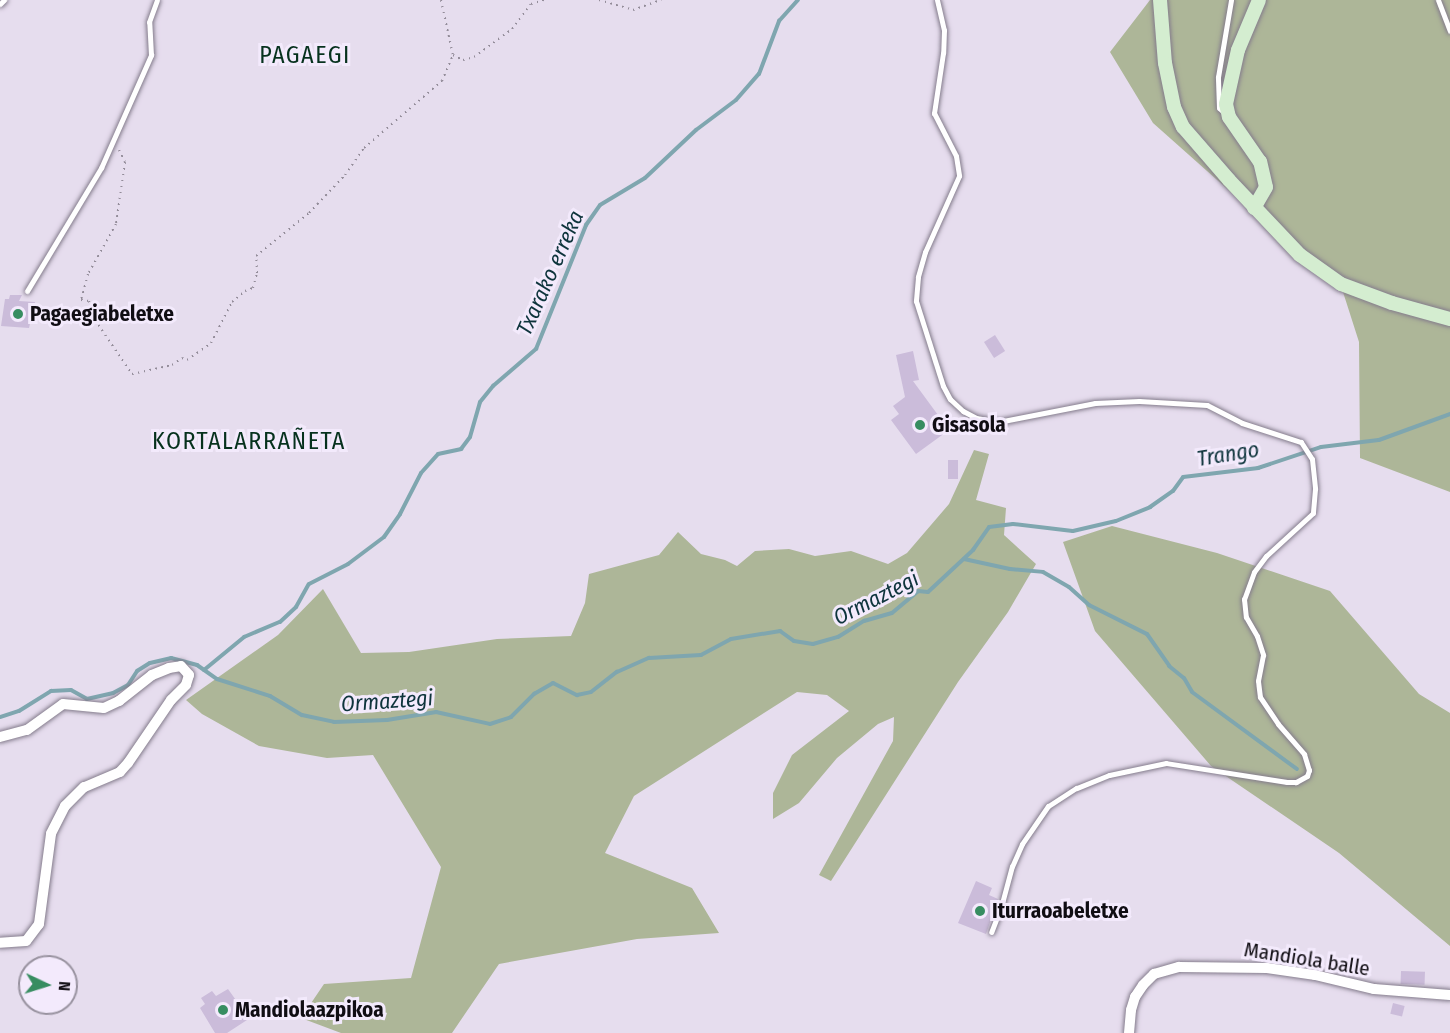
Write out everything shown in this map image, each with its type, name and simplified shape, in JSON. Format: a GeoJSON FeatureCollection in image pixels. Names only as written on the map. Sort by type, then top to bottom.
{"type":"FeatureCollection","features":[{"type":"Feature","properties":{"kind":"street"},"geometry":{"type":"LineString","coordinates":[[1160,0],[1165,63],[1174,107],[1183,127],[1254,208],[1300,255],[1341,284],[1392,303],[1450,319]]}},
{"type":"Feature","properties":{"kind":"street"},"geometry":{"type":"LineString","coordinates":[[1254,208],[1266,187],[1260,162],[1229,117],[1226,104],[1238,50],[1259,0]]}},
{"type":"Feature","properties":{"kind":"street"},"geometry":{"type":"LineString","coordinates":[[0,737],[27,730],[63,704],[104,708],[119,700],[152,675],[169,668],[181,666],[189,675],[186,685],[171,700],[120,772],[84,787],[65,806],[51,834],[39,924],[26,941],[0,944]]}},
{"type":"Feature","properties":{"kind":"street","name":"Mandiola balle"},"geometry":{"type":"LineString","coordinates":[[1129,1033],[1131,1010],[1143,985],[1154,974],[1179,967],[1267,968],[1316,975],[1374,989],[1450,995]]}},
{"type":"Feature","properties":{"kind":"lane"},"geometry":{"type":"LineString","coordinates":[[0,4],[4,0]]}},
{"type":"Feature","properties":{"kind":"lane"},"geometry":{"type":"LineString","coordinates":[[27,291],[101,168],[151,55],[149,22],[157,0]]}},
{"type":"Feature","properties":{"kind":"lane"},"geometry":{"type":"LineString","coordinates":[[937,0],[944,30],[934,114],[956,156],[959,176],[925,252],[918,277],[916,301],[943,386],[950,399],[963,411],[976,418],[998,422],[1095,403],[1149,401],[1208,405],[1242,423],[1301,442],[1312,459],[1315,489],[1313,513],[1266,556],[1254,572],[1244,599],[1246,617],[1262,649],[1258,681],[1260,697],[1278,724],[1304,754],[1309,770],[1307,776],[1296,782],[1287,782],[1166,763],[1109,775],[1076,788],[1048,806],[1022,844],[1012,866],[1002,904],[991,932]]}},
{"type":"Feature","properties":{"kind":"lane"},"geometry":{"type":"LineString","coordinates":[[1229,117],[1219,108],[1218,77],[1231,0]]}},
{"type":"Feature","properties":{"kind":"lane"},"geometry":{"type":"LineString","coordinates":[[1438,0],[1450,31]]}},
{"type":"Feature","properties":{"kind":"path"},"geometry":{"type":"LineString","coordinates":[[119,150],[125,162],[116,224],[88,274],[81,300],[89,301],[95,320],[132,374],[172,365],[182,358],[187,360],[211,343],[232,302],[245,291],[253,288],[257,273],[256,256],[309,213],[345,175],[364,148],[442,81],[453,56],[441,0]]}},
{"type":"Feature","properties":{"kind":"path"},"geometry":{"type":"LineString","coordinates":[[453,56],[463,60],[474,57],[512,29],[531,4],[544,0]]}},
{"type":"Feature","properties":{"kind":"path"},"geometry":{"type":"LineString","coordinates":[[599,0],[633,10],[661,0]]}},
{"type":"Feature","properties":{"kind":"green space"},"geometry":{"type":"Polygon","coordinates":[[[1150,0],[1450,0],[1450,492],[1360,458],[1359,342],[1343,292],[1153,123],[1110,52],[1150,0]]]}},
{"type":"Feature","properties":{"kind":"green space"},"geometry":{"type":"Polygon","coordinates":[[[974,450],[989,454],[976,500],[1006,508],[1004,535],[1036,564],[1008,612],[958,682],[831,881],[819,875],[893,741],[894,717],[878,724],[837,758],[799,803],[773,819],[773,793],[792,755],[849,711],[827,695],[797,692],[634,796],[605,853],[692,888],[719,933],[637,939],[499,964],[452,1033],[341,1033],[301,1018],[324,984],[411,978],[441,867],[373,755],[327,758],[259,746],[202,714],[186,700],[278,635],[323,589],[361,653],[409,652],[497,639],[571,636],[585,603],[589,574],[659,555],[678,532],[701,554],[725,560],[737,566],[755,551],[789,549],[815,556],[851,551],[888,564],[907,553],[949,504],[974,450]]]}},
{"type":"Feature","properties":{"kind":"green space"},"geometry":{"type":"Polygon","coordinates":[[[1112,526],[1217,553],[1330,591],[1419,694],[1450,713],[1450,946],[1339,853],[1211,766],[1095,631],[1063,542],[1112,526]]]}},
{"type":"Feature","properties":{"kind":"building","name":"Pagaegiabeletxe"},"geometry":{"type":"Polygon","coordinates":[[[10,295],[22,295],[19,301],[35,302],[29,328],[1,326],[5,299],[9,299],[10,295]]]}},
{"type":"Feature","properties":{"kind":"building"},"geometry":{"type":"Polygon","coordinates":[[[995,335],[1005,351],[994,358],[984,342],[995,335]]]}},
{"type":"Feature","properties":{"kind":"building","name":"Gisasola"},"geometry":{"type":"Polygon","coordinates":[[[913,351],[919,380],[913,381],[949,430],[916,454],[891,420],[899,414],[893,406],[905,397],[896,355],[913,351]]]}},
{"type":"Feature","properties":{"kind":"building"},"geometry":{"type":"Polygon","coordinates":[[[948,460],[958,460],[958,479],[948,479],[948,460]]]}},
{"type":"Feature","properties":{"kind":"building","name":"Iturraoabeletxe"},"geometry":{"type":"Polygon","coordinates":[[[976,881],[992,888],[989,895],[998,899],[986,934],[958,923],[976,881]]]}},
{"type":"Feature","properties":{"kind":"building"},"geometry":{"type":"Polygon","coordinates":[[[1401,971],[1425,972],[1425,985],[1401,984],[1401,971]]]}},
{"type":"Feature","properties":{"kind":"building","name":"Mandiolaazpikoa"},"geometry":{"type":"Polygon","coordinates":[[[228,989],[238,1003],[243,1000],[248,1008],[243,1012],[247,1020],[227,1033],[215,1033],[200,1008],[205,1004],[201,998],[212,991],[216,996],[228,989]]]}},
{"type":"Feature","properties":{"kind":"building"},"geometry":{"type":"Polygon","coordinates":[[[1393,1003],[1405,1006],[1402,1017],[1390,1014],[1393,1003]]]}},
{"type":"Feature","properties":{"kind":"waterway","name":"Txarako erreka"},"geometry":{"type":"LineString","coordinates":[[204,670],[244,637],[280,622],[296,607],[309,584],[348,564],[384,537],[400,514],[421,473],[438,454],[461,449],[470,437],[480,402],[493,386],[536,349],[586,225],[600,205],[645,178],[696,130],[736,100],[759,74],[779,21],[798,0]]}},
{"type":"Feature","properties":{"kind":"waterway","name":"Ormaztegi"},"geometry":{"type":"LineString","coordinates":[[0,717],[19,711],[51,691],[71,690],[87,699],[113,693],[128,685],[137,671],[150,663],[171,658],[197,665],[217,679],[270,696],[302,715],[334,722],[387,720],[436,712],[490,724],[511,717],[534,694],[553,683],[577,695],[591,692],[617,672],[649,658],[701,655],[731,639],[780,631],[794,641],[813,644],[838,637],[864,621],[892,613],[918,591],[928,592],[973,550],[989,527],[1013,524],[1073,531],[1116,521],[1150,507],[1173,491],[1183,477],[1258,468],[1321,447],[1379,440],[1450,414]]}},
{"type":"Feature","properties":{"kind":"waterway"},"geometry":{"type":"LineString","coordinates":[[964,559],[1010,569],[1043,572],[1069,587],[1089,605],[1147,634],[1169,666],[1184,678],[1192,692],[1297,769]]}},
{"type":"Feature","properties":{"kind":"place","name":"Pagaegiabeletxe"},"geometry":{"type":"Point","coordinates":[18,314]}},
{"type":"Feature","properties":{"kind":"place","name":"Gisasola"},"geometry":{"type":"Point","coordinates":[920,425]}},
{"type":"Feature","properties":{"kind":"place","name":"Iturraoabeletxe"},"geometry":{"type":"Point","coordinates":[980,911]}},
{"type":"Feature","properties":{"kind":"place","name":"Mandiolaazpikoa"},"geometry":{"type":"Point","coordinates":[223,1010]}},
{"type":"Feature","properties":{"kind":"district","name":"PAGAEGI"},"geometry":{"type":"Point","coordinates":[305,56]}},
{"type":"Feature","properties":{"kind":"district","name":"KORTALARRAÑETA"},"geometry":{"type":"Point","coordinates":[249,442]}},
{"type":"Feature","properties":{"kind":"water label","name":"Trango"},"geometry":{"type":"Point","coordinates":[1228,454]}}]}
